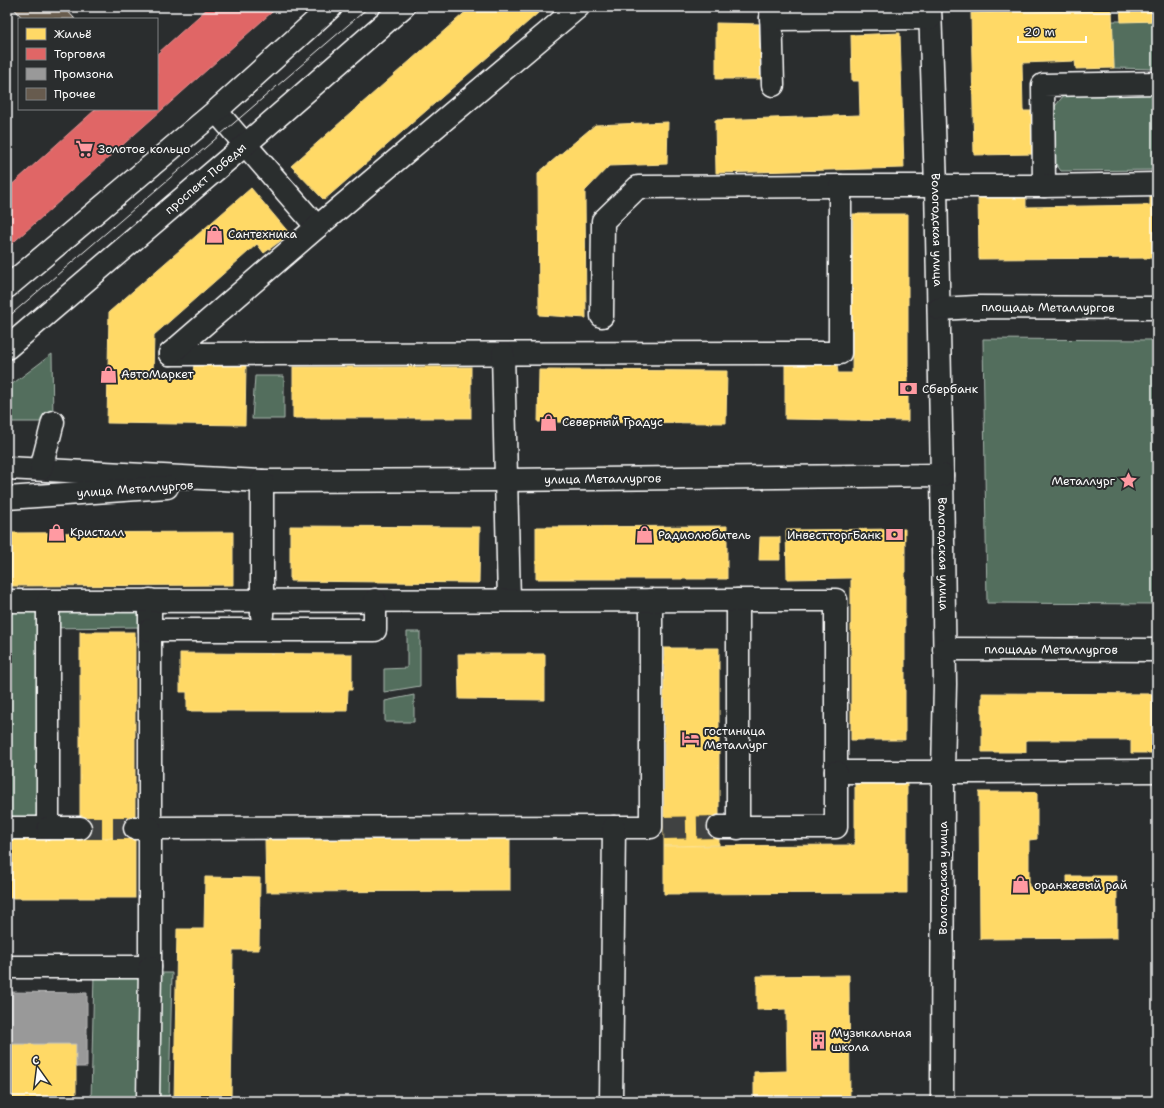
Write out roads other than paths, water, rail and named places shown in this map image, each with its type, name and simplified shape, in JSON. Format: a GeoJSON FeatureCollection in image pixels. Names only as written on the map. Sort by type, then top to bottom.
{"type":"FeatureCollection","features":[{"type":"Feature","properties":{"kind":"street"},"geometry":{"type":"LineString","coordinates":[[7,286],[216,111],[331,7]]}},
{"type":"Feature","properties":{"kind":"street"},"geometry":{"type":"LineString","coordinates":[[578,7],[317,227],[170,354],[840,353],[840,186]]}},
{"type":"Feature","properties":{"kind":"street","name":"проспект Победы"},"geometry":{"type":"LineString","coordinates":[[7,348],[246,144],[397,9]]}},
{"type":"Feature","properties":{"kind":"street"},"geometry":{"type":"LineString","coordinates":[[773,85],[771,13],[930,12]]}},
{"type":"Feature","properties":{"kind":"street","name":"Вологодская улица"},"geometry":{"type":"LineString","coordinates":[[930,12],[939,309],[945,684],[943,772],[942,1101]]}},
{"type":"Feature","properties":{"kind":"street"},"geometry":{"type":"LineString","coordinates":[[1044,186],[1043,85],[1157,83]]}},
{"type":"Feature","properties":{"kind":"street"},"geometry":{"type":"LineString","coordinates":[[216,111],[317,227]]}},
{"type":"Feature","properties":{"kind":"street"},"geometry":{"type":"LineString","coordinates":[[602,316],[603,220],[638,187],[936,187],[1157,184]]}},
{"type":"Feature","properties":{"kind":"street","name":"площадь Металлургов"},"geometry":{"type":"LineString","coordinates":[[939,309],[976,307],[1157,308]]}},
{"type":"Feature","properties":{"kind":"street"},"geometry":{"type":"LineString","coordinates":[[503,354],[509,600]]}},
{"type":"Feature","properties":{"kind":"street"},"geometry":{"type":"LineString","coordinates":[[41,469],[53,422]]}},
{"type":"Feature","properties":{"kind":"street","name":"улица Металлургов"},"geometry":{"type":"LineString","coordinates":[[7,468],[262,481],[942,475]]}},
{"type":"Feature","properties":{"kind":"street"},"geometry":{"type":"LineString","coordinates":[[262,481],[262,630]]}},
{"type":"Feature","properties":{"kind":"street","name":"улица Металлургов"},"geometry":{"type":"LineString","coordinates":[[7,498],[262,481]]}},
{"type":"Feature","properties":{"kind":"street"},"geometry":{"type":"LineString","coordinates":[[148,1101],[150,967],[142,828],[150,600]]}},
{"type":"Feature","properties":{"kind":"street"},"geometry":{"type":"LineString","coordinates":[[7,601],[150,600],[738,600],[836,600],[836,827],[728,827],[738,600]]}},
{"type":"Feature","properties":{"kind":"street"},"geometry":{"type":"LineString","coordinates":[[150,630],[375,630],[375,600]]}},
{"type":"Feature","properties":{"kind":"street"},"geometry":{"type":"LineString","coordinates":[[142,828],[657,827],[651,600]]}},
{"type":"Feature","properties":{"kind":"street"},"geometry":{"type":"LineString","coordinates":[[48,601],[48,828]]}},
{"type":"Feature","properties":{"kind":"street","name":"площадь Металлургов"},"geometry":{"type":"LineString","coordinates":[[944,649],[1157,650]]}},
{"type":"Feature","properties":{"kind":"street"},"geometry":{"type":"LineString","coordinates":[[836,772],[1157,771]]}},
{"type":"Feature","properties":{"kind":"street"},"geometry":{"type":"LineString","coordinates":[[7,828],[80,828]]}},
{"type":"Feature","properties":{"kind":"street"},"geometry":{"type":"LineString","coordinates":[[611,1101],[614,828]]}},
{"type":"Feature","properties":{"kind":"street"},"geometry":{"type":"LineString","coordinates":[[7,967],[150,967]]}},
{"type":"Feature","properties":{"kind":"tunnel"},"geometry":{"type":"LineString","coordinates":[[664,828],[719,827]]}},
{"type":"Feature","properties":{"kind":"tunnel"},"geometry":{"type":"LineString","coordinates":[[80,828],[135,828]]}},
{"type":"Feature","properties":{"kind":"tram line"},"geometry":{"type":"LineString","coordinates":[[7,318],[369,7]]}},
{"type":"Feature","properties":{"kind":"place","name":"Золотое кольцо"},"geometry":{"type":"Point","coordinates":[85,149]}},
{"type":"Feature","properties":{"kind":"place","name":"Сантехника"},"geometry":{"type":"Point","coordinates":[215,234]}},
{"type":"Feature","properties":{"kind":"place","name":"АвтоМаркет"},"geometry":{"type":"Point","coordinates":[108,374]}},
{"type":"Feature","properties":{"kind":"place","name":"Сбербанк"},"geometry":{"type":"Point","coordinates":[909,389]}},
{"type":"Feature","properties":{"kind":"place","name":"Северный Градус"},"geometry":{"type":"Point","coordinates":[549,422]}},
{"type":"Feature","properties":{"kind":"place","name":"Металлург"},"geometry":{"type":"Point","coordinates":[1128,481]}},
{"type":"Feature","properties":{"kind":"place","name":"Кристалл"},"geometry":{"type":"Point","coordinates":[57,532]}},
{"type":"Feature","properties":{"kind":"place","name":"Радиолюбитель"},"geometry":{"type":"Point","coordinates":[645,535]}},
{"type":"Feature","properties":{"kind":"place","name":"ИнвестторгБанк"},"geometry":{"type":"Point","coordinates":[894,535]}},
{"type":"Feature","properties":{"kind":"place","name":"гостиница Металлург"},"geometry":{"type":"Point","coordinates":[691,738]}},
{"type":"Feature","properties":{"kind":"place","name":"оранжевый рай"},"geometry":{"type":"Point","coordinates":[1021,885]}},
{"type":"Feature","properties":{"kind":"place","name":"Музыкальная школа"},"geometry":{"type":"Point","coordinates":[818,1040]}}]}
